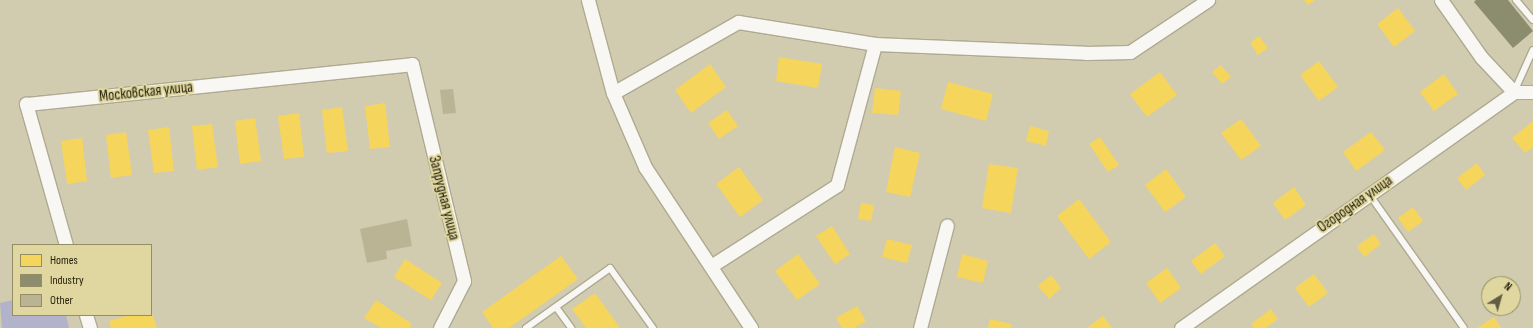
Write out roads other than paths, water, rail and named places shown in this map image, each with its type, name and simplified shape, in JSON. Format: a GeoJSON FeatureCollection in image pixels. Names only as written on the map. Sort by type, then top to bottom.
{"type":"FeatureCollection","features":[{"type":"Feature","properties":{"kind":"street"},"geometry":{"type":"LineString","coordinates":[[588,0],[614,93],[645,167],[752,328]]}},
{"type":"Feature","properties":{"kind":"street"},"geometry":{"type":"LineString","coordinates":[[614,93],[738,22],[875,44],[1086,53],[1130,52],[1208,0]]}},
{"type":"Feature","properties":{"kind":"street"},"geometry":{"type":"LineString","coordinates":[[1441,0],[1481,57],[1514,92],[1533,92]]}},
{"type":"Feature","properties":{"kind":"street"},"geometry":{"type":"LineString","coordinates":[[711,266],[837,185],[875,44]]}},
{"type":"Feature","properties":{"kind":"street","name":"Московская улица"},"geometry":{"type":"LineString","coordinates":[[66,244],[26,104],[412,64]]}},
{"type":"Feature","properties":{"kind":"street","name":"Запрудная улица"},"geometry":{"type":"LineString","coordinates":[[412,64],[464,281],[440,328]]}},
{"type":"Feature","properties":{"kind":"street","name":"Огородная улица"},"geometry":{"type":"LineString","coordinates":[[1181,328],[1369,193],[1514,92]]}},
{"type":"Feature","properties":{"kind":"street"},"geometry":{"type":"LineString","coordinates":[[920,328],[946,225]]}},
{"type":"Feature","properties":{"kind":"street"},"geometry":{"type":"LineString","coordinates":[[86,316],[90,328]]}},
{"type":"Feature","properties":{"kind":"lane"},"geometry":{"type":"LineString","coordinates":[[1516,0],[1533,20]]}},
{"type":"Feature","properties":{"kind":"lane"},"geometry":{"type":"LineString","coordinates":[[1514,92],[1533,50]]}},
{"type":"Feature","properties":{"kind":"lane"},"geometry":{"type":"LineString","coordinates":[[1369,193],[1464,328]]}},
{"type":"Feature","properties":{"kind":"lane"},"geometry":{"type":"LineString","coordinates":[[526,328],[610,268],[654,328]]}},
{"type":"Feature","properties":{"kind":"lane"},"geometry":{"type":"LineString","coordinates":[[556,307],[570,328]]}}]}
